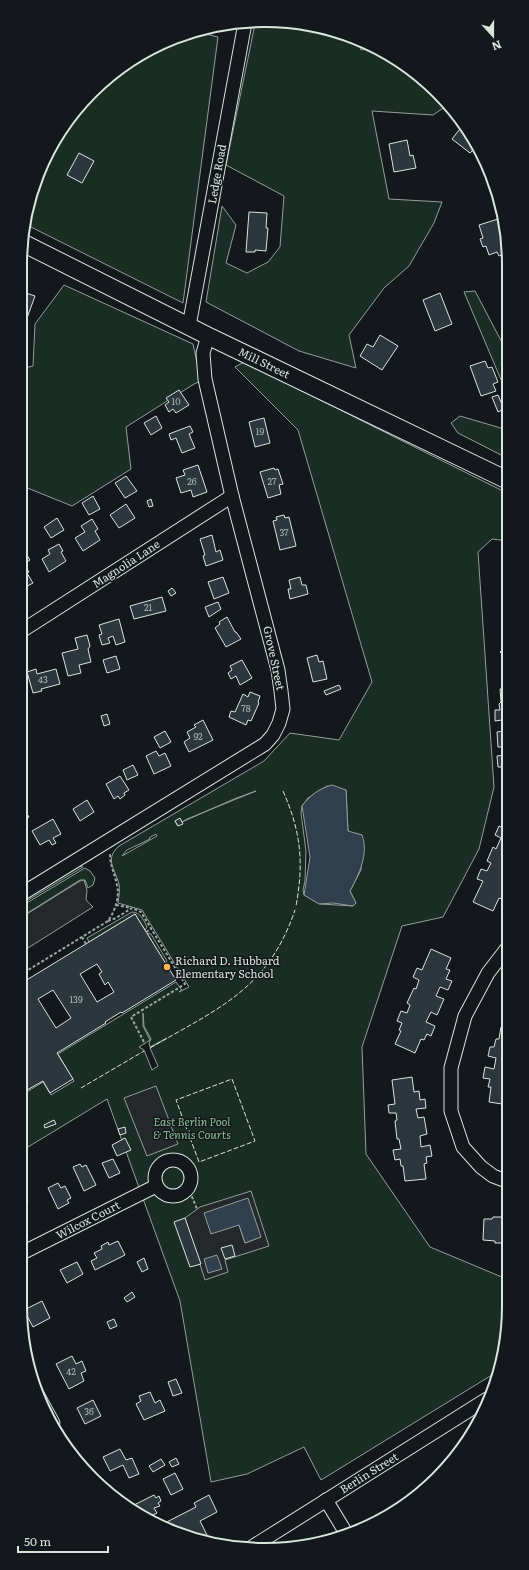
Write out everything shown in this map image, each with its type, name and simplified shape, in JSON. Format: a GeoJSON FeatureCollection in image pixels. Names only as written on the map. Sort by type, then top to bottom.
{"type":"FeatureCollection","features":[{"type":"Feature","properties":{"kind":"main road","name":"Mill Street"},"geometry":{"type":"LineString","coordinates":[[28,246],[208,336],[502,478]]}},
{"type":"Feature","properties":{"kind":"street","name":"Ledge Road"},"geometry":{"type":"LineString","coordinates":[[189,326],[244,28]]}},
{"type":"Feature","properties":{"kind":"street","name":"Grove Street"},"geometry":{"type":"LineString","coordinates":[[27,891],[265,744],[274,735],[283,709],[278,670],[232,496],[205,379],[204,353],[208,336]]}},
{"type":"Feature","properties":{"kind":"street","name":"Magnolia Lane"},"geometry":{"type":"LineString","coordinates":[[27,628],[232,496]]}},
{"type":"Feature","properties":{"kind":"street"},"geometry":{"type":"LineString","coordinates":[[502,955],[488,973],[465,1016],[451,1068],[451,1111],[463,1147],[481,1167],[493,1176],[502,1179]]}},
{"type":"Feature","properties":{"kind":"street"},"geometry":{"type":"LineString","coordinates":[[171,1160],[182,1162],[189,1171],[190,1182],[188,1187],[180,1195],[175,1196],[164,1194],[156,1186],[155,1174],[157,1169],[161,1165],[171,1160]]}},
{"type":"Feature","properties":{"kind":"street","name":"Wilcox Court"},"geometry":{"type":"LineString","coordinates":[[27,1250],[156,1186]]}},
{"type":"Feature","properties":{"kind":"street","name":"Berlin Street"},"geometry":{"type":"LineString","coordinates":[[259,1543],[481,1403]]}},
{"type":"Feature","properties":{"kind":"street"},"geometry":{"type":"LineString","coordinates":[[326,1500],[344,1529]]}},
{"type":"Feature","properties":{"kind":"path"},"geometry":{"type":"LineString","coordinates":[[108,921],[116,904],[118,886],[110,862],[110,854]]}},
{"type":"Feature","properties":{"kind":"path"},"geometry":{"type":"LineString","coordinates":[[116,904],[141,912],[185,984],[131,1017],[145,1044]]}},
{"type":"Feature","properties":{"kind":"path"},"geometry":{"type":"LineString","coordinates":[[27,971],[132,908]]}},
{"type":"Feature","properties":{"kind":"path"},"geometry":{"type":"LineString","coordinates":[[146,932],[151,929]]}},
{"type":"Feature","properties":{"kind":"path"},"geometry":{"type":"LineString","coordinates":[[82,937],[86,944]]}},
{"type":"Feature","properties":{"kind":"path"},"geometry":{"type":"LineString","coordinates":[[166,964],[172,962]]}},
{"type":"Feature","properties":{"kind":"path"},"geometry":{"type":"LineString","coordinates":[[188,1187],[197,1209]]}},
{"type":"Feature","properties":{"kind":"green space"},"geometry":{"type":"Polygon","coordinates":[[[254,28],[295,29],[326,35],[360,47],[361,50],[366,49],[370,51],[409,76],[443,108],[433,115],[372,111],[389,199],[442,202],[434,223],[409,266],[384,288],[349,335],[356,368],[299,351],[206,302],[222,206],[236,225],[226,263],[247,273],[268,262],[280,247],[284,196],[226,165],[254,28]]]}},
{"type":"Feature","properties":{"kind":"green space"},"geometry":{"type":"Polygon","coordinates":[[[207,34],[218,37],[183,303],[30,227],[35,203],[51,159],[67,133],[86,108],[120,76],[159,51],[207,34]]]}},
{"type":"Feature","properties":{"kind":"green space"},"geometry":{"type":"Polygon","coordinates":[[[64,285],[193,344],[201,381],[126,427],[131,469],[72,506],[27,488],[27,367],[33,366],[35,324],[64,285]]]}},
{"type":"Feature","properties":{"kind":"green space"},"geometry":{"type":"Polygon","coordinates":[[[475,291],[502,342],[502,382],[464,292],[475,291]]]}},
{"type":"Feature","properties":{"kind":"green space","name":"East Berlin Pool & Tennis Courts"},"geometry":{"type":"Polygon","coordinates":[[[244,362],[502,491],[502,540],[492,539],[478,552],[494,787],[479,849],[443,917],[402,926],[362,1047],[366,1154],[430,1247],[502,1277],[500,1336],[491,1375],[321,1480],[304,1447],[247,1474],[211,1482],[180,1301],[107,1099],[27,1148],[27,1092],[43,1082],[51,1095],[74,1081],[58,1054],[176,982],[182,990],[179,992],[189,987],[142,910],[118,903],[119,884],[111,860],[112,855],[119,846],[264,761],[290,733],[339,740],[372,682],[298,430],[235,367],[244,362]],[[327,786],[308,798],[302,806],[301,813],[306,851],[305,881],[303,890],[304,895],[320,904],[353,906],[356,903],[350,891],[361,870],[362,835],[348,832],[346,790],[327,786]],[[256,791],[234,799],[209,810],[256,791]],[[209,810],[187,819],[182,822],[209,810]],[[180,819],[175,821],[177,825],[182,822],[180,819]],[[156,834],[149,838],[150,839],[127,850],[122,856],[157,836],[156,834]],[[143,1013],[143,1026],[150,1040],[139,1047],[144,1050],[152,1070],[158,1066],[150,1048],[167,1038],[150,1047],[149,1043],[151,1039],[144,1026],[143,1013]]]}},
{"type":"Feature","properties":{"kind":"green space"},"geometry":{"type":"Polygon","coordinates":[[[460,416],[502,428],[502,455],[458,433],[451,423],[460,416]]]}},
{"type":"Feature","properties":{"kind":"green space"},"geometry":{"type":"Polygon","coordinates":[[[79,866],[83,867],[27,901],[27,896],[79,866]]]}},
{"type":"Feature","properties":{"kind":"green space"},"geometry":{"type":"Polygon","coordinates":[[[85,868],[90,871],[95,878],[93,885],[88,888],[85,880],[80,880],[27,913],[27,903],[85,868]]]}},
{"type":"Feature","properties":{"kind":"green space"},"geometry":{"type":"Polygon","coordinates":[[[132,912],[137,913],[143,919],[147,927],[145,930],[135,914],[89,942],[87,938],[132,912]]]}},
{"type":"Feature","properties":{"kind":"green space"},"geometry":{"type":"Polygon","coordinates":[[[147,933],[151,934],[166,959],[167,961],[165,963],[147,933]]]}},
{"type":"Feature","properties":{"kind":"shaded area"},"geometry":{"type":"Polygon","coordinates":[[[84,880],[87,890],[86,900],[93,907],[27,949],[27,914],[84,880]]]}},
{"type":"Feature","properties":{"kind":"shaded area"},"geometry":{"type":"Polygon","coordinates":[[[156,1086],[178,1144],[147,1156],[124,1098],[156,1086]]]}},
{"type":"Feature","properties":{"kind":"shaded area"},"geometry":{"type":"Polygon","coordinates":[[[251,1191],[269,1246],[225,1260],[228,1272],[205,1280],[185,1218],[200,1207],[251,1191]],[[239,1225],[245,1243],[261,1237],[239,1225]]]}},
{"type":"Feature","properties":{"kind":"water"},"geometry":{"type":"Polygon","coordinates":[[[332,785],[346,790],[348,831],[362,835],[364,842],[364,857],[362,864],[350,891],[356,903],[353,906],[333,903],[319,904],[304,895],[310,857],[302,806],[315,793],[332,785]]]}},
{"type":"Feature","properties":{"kind":"water"},"geometry":{"type":"Polygon","coordinates":[[[248,1198],[261,1237],[245,1243],[239,1225],[211,1234],[204,1213],[248,1198]]]}},
{"type":"Feature","properties":{"kind":"water"},"geometry":{"type":"Polygon","coordinates":[[[217,1255],[222,1269],[208,1273],[204,1259],[217,1255]]]}},
{"type":"Feature","properties":{"kind":"building"},"geometry":{"type":"Polygon","coordinates":[[[460,129],[473,150],[470,153],[452,139],[460,129]]]}},
{"type":"Feature","properties":{"kind":"building"},"geometry":{"type":"Polygon","coordinates":[[[407,140],[410,156],[413,155],[416,168],[394,172],[389,144],[407,140]]]}},
{"type":"Feature","properties":{"kind":"building"},"geometry":{"type":"Polygon","coordinates":[[[79,153],[94,161],[82,183],[67,175],[79,153]]]}},
{"type":"Feature","properties":{"kind":"building"},"geometry":{"type":"Polygon","coordinates":[[[249,212],[267,213],[266,228],[268,228],[266,251],[255,250],[255,252],[246,252],[249,212]]]}},
{"type":"Feature","properties":{"kind":"building"},"geometry":{"type":"Polygon","coordinates":[[[497,219],[501,255],[499,256],[497,252],[489,255],[486,246],[483,247],[480,239],[483,238],[479,225],[497,219]]]}},
{"type":"Feature","properties":{"kind":"building"},"geometry":{"type":"Polygon","coordinates":[[[27,293],[35,296],[27,318],[27,293]]]}},
{"type":"Feature","properties":{"kind":"building"},"geometry":{"type":"Polygon","coordinates":[[[440,293],[452,324],[435,331],[423,300],[440,293]]]}},
{"type":"Feature","properties":{"kind":"building"},"geometry":{"type":"Polygon","coordinates":[[[380,335],[398,346],[382,370],[360,356],[367,344],[373,347],[380,335]]]}},
{"type":"Feature","properties":{"kind":"building"},"geometry":{"type":"Polygon","coordinates":[[[485,361],[488,368],[492,367],[498,382],[493,384],[496,391],[481,396],[470,366],[485,361]]]}},
{"type":"Feature","properties":{"kind":"building"},"geometry":{"type":"Polygon","coordinates":[[[179,390],[189,405],[176,413],[173,409],[169,412],[165,405],[169,402],[166,398],[179,390]]]}},
{"type":"Feature","properties":{"kind":"building"},"geometry":{"type":"Polygon","coordinates":[[[498,395],[502,404],[502,410],[498,412],[492,397],[498,395]]]}},
{"type":"Feature","properties":{"kind":"building"},"geometry":{"type":"Polygon","coordinates":[[[156,416],[162,428],[151,435],[144,423],[156,416]]]}},
{"type":"Feature","properties":{"kind":"building"},"geometry":{"type":"Polygon","coordinates":[[[264,418],[270,443],[255,447],[249,422],[264,418]]]}},
{"type":"Feature","properties":{"kind":"building"},"geometry":{"type":"Polygon","coordinates":[[[190,426],[193,432],[189,434],[195,448],[182,453],[176,438],[171,440],[169,434],[190,426]]]}},
{"type":"Feature","properties":{"kind":"building"},"geometry":{"type":"Polygon","coordinates":[[[198,465],[207,492],[193,497],[191,490],[181,493],[176,478],[185,475],[183,470],[198,465]]]}},
{"type":"Feature","properties":{"kind":"building"},"geometry":{"type":"Polygon","coordinates":[[[274,468],[275,470],[278,469],[283,484],[279,485],[281,494],[268,498],[260,472],[274,468]]]}},
{"type":"Feature","properties":{"kind":"building"},"geometry":{"type":"Polygon","coordinates":[[[126,476],[137,491],[125,498],[115,483],[126,476]]]}},
{"type":"Feature","properties":{"kind":"building"},"geometry":{"type":"Polygon","coordinates":[[[93,496],[100,509],[89,515],[82,503],[93,496]]]}},
{"type":"Feature","properties":{"kind":"building"},"geometry":{"type":"Polygon","coordinates":[[[151,499],[153,506],[149,507],[147,501],[151,499]]]}},
{"type":"Feature","properties":{"kind":"building"},"geometry":{"type":"Polygon","coordinates":[[[126,504],[135,518],[119,528],[110,515],[126,504]]]}},
{"type":"Feature","properties":{"kind":"building"},"geometry":{"type":"Polygon","coordinates":[[[284,515],[285,518],[289,517],[296,546],[280,550],[273,521],[277,520],[276,517],[284,515]]]}},
{"type":"Feature","properties":{"kind":"building"},"geometry":{"type":"Polygon","coordinates":[[[57,518],[64,530],[51,538],[44,527],[57,518]]]}},
{"type":"Feature","properties":{"kind":"building"},"geometry":{"type":"Polygon","coordinates":[[[92,519],[98,529],[95,531],[100,540],[83,551],[75,538],[85,532],[81,526],[92,519]]]}},
{"type":"Feature","properties":{"kind":"building"},"geometry":{"type":"Polygon","coordinates":[[[212,535],[216,552],[220,550],[223,560],[206,566],[203,556],[205,555],[200,539],[212,535]]]}},
{"type":"Feature","properties":{"kind":"building"},"geometry":{"type":"Polygon","coordinates":[[[59,544],[66,561],[49,572],[42,559],[50,554],[48,550],[59,544]]]}},
{"type":"Feature","properties":{"kind":"building"},"geometry":{"type":"Polygon","coordinates":[[[27,555],[30,560],[27,562],[27,555]]]}},
{"type":"Feature","properties":{"kind":"building"},"geometry":{"type":"Polygon","coordinates":[[[27,573],[33,583],[27,586],[27,573]]]}},
{"type":"Feature","properties":{"kind":"building"},"geometry":{"type":"Polygon","coordinates":[[[223,577],[229,593],[214,599],[208,582],[223,577]]]}},
{"type":"Feature","properties":{"kind":"building"},"geometry":{"type":"Polygon","coordinates":[[[300,577],[302,585],[306,585],[308,594],[290,599],[288,589],[291,589],[289,580],[300,577]]]}},
{"type":"Feature","properties":{"kind":"building"},"geometry":{"type":"Polygon","coordinates":[[[172,588],[176,593],[171,596],[168,591],[172,588]]]}},
{"type":"Feature","properties":{"kind":"building"},"geometry":{"type":"Polygon","coordinates":[[[162,597],[166,611],[134,619],[130,606],[162,597]]]}},
{"type":"Feature","properties":{"kind":"building"},"geometry":{"type":"Polygon","coordinates":[[[218,602],[221,609],[209,617],[205,607],[218,602]]]}},
{"type":"Feature","properties":{"kind":"building"},"geometry":{"type":"Polygon","coordinates":[[[227,617],[235,632],[241,639],[226,647],[215,628],[220,624],[219,622],[227,617]]]}},
{"type":"Feature","properties":{"kind":"building"},"geometry":{"type":"Polygon","coordinates":[[[119,619],[125,642],[116,645],[113,636],[108,638],[110,643],[102,645],[99,635],[102,634],[99,625],[119,619]]]}},
{"type":"Feature","properties":{"kind":"building"},"geometry":{"type":"Polygon","coordinates":[[[87,635],[90,646],[88,649],[91,662],[79,665],[81,673],[68,676],[62,653],[78,649],[75,638],[87,635]]]}},
{"type":"Feature","properties":{"kind":"building"},"geometry":{"type":"Polygon","coordinates":[[[317,655],[319,662],[323,661],[327,679],[313,682],[307,658],[317,655]]]}},
{"type":"Feature","properties":{"kind":"building"},"geometry":{"type":"Polygon","coordinates":[[[116,656],[120,669],[107,673],[103,660],[116,656]]]}},
{"type":"Feature","properties":{"kind":"building"},"geometry":{"type":"Polygon","coordinates":[[[242,660],[252,678],[240,685],[236,676],[231,679],[228,673],[232,670],[230,666],[242,660]]]}},
{"type":"Feature","properties":{"kind":"building"},"geometry":{"type":"Polygon","coordinates":[[[36,669],[37,674],[56,669],[60,684],[41,689],[42,691],[33,693],[27,672],[36,669]]]}},
{"type":"Feature","properties":{"kind":"building"},"geometry":{"type":"Polygon","coordinates":[[[339,685],[341,689],[326,695],[324,691],[339,685]]]}},
{"type":"Feature","properties":{"kind":"building"},"geometry":{"type":"Polygon","coordinates":[[[500,689],[502,689],[502,720],[495,721],[495,710],[500,710],[500,689]]]}},
{"type":"Feature","properties":{"kind":"building"},"geometry":{"type":"Polygon","coordinates":[[[250,692],[260,696],[259,703],[251,721],[248,720],[246,725],[229,717],[231,711],[235,712],[243,694],[248,697],[250,692]]]}},
{"type":"Feature","properties":{"kind":"building"},"geometry":{"type":"Polygon","coordinates":[[[107,714],[110,724],[104,726],[101,716],[107,714]]]}},
{"type":"Feature","properties":{"kind":"building"},"geometry":{"type":"Polygon","coordinates":[[[203,720],[213,740],[189,752],[184,742],[190,738],[187,732],[196,727],[194,725],[203,720]]]}},
{"type":"Feature","properties":{"kind":"building"},"geometry":{"type":"Polygon","coordinates":[[[165,731],[171,742],[160,748],[154,737],[165,731]]]}},
{"type":"Feature","properties":{"kind":"building"},"geometry":{"type":"Polygon","coordinates":[[[502,731],[502,747],[498,747],[497,732],[502,731]]]}},
{"type":"Feature","properties":{"kind":"building"},"geometry":{"type":"Polygon","coordinates":[[[156,751],[159,756],[165,753],[171,766],[154,774],[146,756],[156,751]]]}},
{"type":"Feature","properties":{"kind":"building"},"geometry":{"type":"Polygon","coordinates":[[[502,755],[502,767],[498,767],[497,756],[502,755]]]}},
{"type":"Feature","properties":{"kind":"building"},"geometry":{"type":"Polygon","coordinates":[[[133,765],[138,775],[127,780],[123,770],[133,765]]]}},
{"type":"Feature","properties":{"kind":"building"},"geometry":{"type":"Polygon","coordinates":[[[120,776],[129,790],[124,793],[125,795],[120,799],[118,796],[114,799],[106,784],[120,776]]]}},
{"type":"Feature","properties":{"kind":"building"},"geometry":{"type":"Polygon","coordinates":[[[87,800],[94,812],[80,821],[73,809],[87,800]]]}},
{"type":"Feature","properties":{"kind":"building"},"geometry":{"type":"Polygon","coordinates":[[[180,818],[183,824],[178,826],[175,821],[180,818]]]}},
{"type":"Feature","properties":{"kind":"building"},"geometry":{"type":"Polygon","coordinates":[[[53,819],[61,834],[53,838],[56,843],[52,845],[49,840],[40,845],[32,831],[53,819]]]}},
{"type":"Feature","properties":{"kind":"building"},"geometry":{"type":"Polygon","coordinates":[[[499,826],[502,828],[502,899],[499,898],[493,911],[473,902],[483,881],[477,879],[481,869],[487,871],[491,863],[487,861],[493,847],[496,849],[501,838],[495,835],[499,826]]]}},
{"type":"Feature","properties":{"kind":"building"},"geometry":{"type":"Polygon","coordinates":[[[135,914],[176,980],[122,1013],[121,1012],[57,1053],[73,1079],[50,1093],[43,1081],[27,1090],[27,980],[135,914]],[[97,964],[80,974],[97,1002],[114,992],[108,982],[105,985],[99,974],[102,972],[97,964]],[[53,990],[38,999],[56,1028],[71,1018],[53,990]]]}},
{"type":"Feature","properties":{"kind":"building"},"geometry":{"type":"Polygon","coordinates":[[[431,949],[451,958],[446,969],[450,970],[446,979],[452,981],[448,990],[440,987],[436,996],[444,999],[437,1015],[431,1012],[426,1022],[435,1026],[431,1036],[427,1034],[424,1040],[421,1039],[415,1053],[395,1044],[401,1031],[399,1030],[402,1023],[397,1021],[401,1011],[407,1013],[410,1005],[407,1003],[414,988],[416,989],[419,980],[413,977],[417,968],[422,970],[431,949]]]}},
{"type":"Feature","properties":{"kind":"building"},"geometry":{"type":"Polygon","coordinates":[[[502,1027],[502,1104],[489,1102],[491,1087],[488,1087],[490,1079],[483,1078],[485,1067],[494,1069],[496,1058],[488,1056],[490,1047],[494,1047],[496,1039],[499,1039],[502,1027]]]}},
{"type":"Feature","properties":{"kind":"building"},"geometry":{"type":"Polygon","coordinates":[[[412,1077],[414,1092],[419,1091],[420,1100],[425,1099],[426,1108],[416,1109],[418,1118],[424,1117],[427,1134],[420,1136],[421,1147],[430,1145],[432,1156],[426,1157],[427,1163],[424,1164],[426,1179],[405,1181],[403,1166],[401,1166],[400,1159],[395,1160],[393,1150],[401,1149],[399,1139],[397,1139],[395,1121],[397,1120],[396,1113],[389,1113],[388,1105],[395,1104],[392,1080],[412,1077]]]}},
{"type":"Feature","properties":{"kind":"building"},"geometry":{"type":"Polygon","coordinates":[[[54,1120],[56,1124],[45,1128],[44,1125],[54,1120]]]}},
{"type":"Feature","properties":{"kind":"building"},"geometry":{"type":"Polygon","coordinates":[[[125,1127],[126,1133],[120,1135],[118,1129],[125,1127]]]}},
{"type":"Feature","properties":{"kind":"building"},"geometry":{"type":"Polygon","coordinates":[[[125,1138],[131,1150],[117,1156],[112,1145],[125,1138]]]}},
{"type":"Feature","properties":{"kind":"building"},"geometry":{"type":"Polygon","coordinates":[[[113,1159],[120,1173],[109,1178],[102,1163],[113,1159]]]}},
{"type":"Feature","properties":{"kind":"building"},"geometry":{"type":"Polygon","coordinates":[[[80,1164],[82,1167],[86,1165],[96,1185],[84,1191],[73,1167],[80,1164]]]}},
{"type":"Feature","properties":{"kind":"building"},"geometry":{"type":"Polygon","coordinates":[[[58,1183],[61,1188],[65,1186],[71,1198],[67,1200],[69,1203],[58,1209],[48,1188],[58,1183]]]}},
{"type":"Feature","properties":{"kind":"building"},"geometry":{"type":"Polygon","coordinates":[[[493,1217],[502,1217],[502,1243],[483,1240],[484,1219],[492,1219],[493,1217]]]}},
{"type":"Feature","properties":{"kind":"building"},"geometry":{"type":"Polygon","coordinates":[[[185,1218],[201,1264],[190,1267],[174,1222],[185,1218]]]}},
{"type":"Feature","properties":{"kind":"building"},"geometry":{"type":"Polygon","coordinates":[[[118,1241],[125,1255],[95,1270],[91,1261],[97,1258],[94,1253],[102,1249],[101,1246],[108,1242],[109,1245],[118,1241]]]}},
{"type":"Feature","properties":{"kind":"building"},"geometry":{"type":"Polygon","coordinates":[[[232,1245],[235,1256],[225,1259],[221,1248],[232,1245]]]}},
{"type":"Feature","properties":{"kind":"building"},"geometry":{"type":"Polygon","coordinates":[[[144,1258],[148,1269],[142,1272],[137,1262],[144,1258]]]}},
{"type":"Feature","properties":{"kind":"building"},"geometry":{"type":"Polygon","coordinates":[[[77,1262],[83,1274],[67,1283],[60,1270],[77,1262]]]}},
{"type":"Feature","properties":{"kind":"building"},"geometry":{"type":"Polygon","coordinates":[[[132,1292],[135,1297],[127,1302],[124,1298],[132,1292]]]}},
{"type":"Feature","properties":{"kind":"building"},"geometry":{"type":"Polygon","coordinates":[[[42,1301],[50,1318],[33,1327],[28,1317],[27,1308],[42,1301]]]}},
{"type":"Feature","properties":{"kind":"building"},"geometry":{"type":"Polygon","coordinates":[[[114,1319],[117,1326],[110,1329],[107,1322],[114,1319]]]}},
{"type":"Feature","properties":{"kind":"building"},"geometry":{"type":"Polygon","coordinates":[[[72,1356],[76,1364],[82,1361],[86,1371],[81,1373],[84,1381],[69,1389],[56,1364],[72,1356]]]}},
{"type":"Feature","properties":{"kind":"building"},"geometry":{"type":"Polygon","coordinates":[[[176,1379],[182,1393],[173,1396],[168,1382],[176,1379]]]}},
{"type":"Feature","properties":{"kind":"building"},"geometry":{"type":"Polygon","coordinates":[[[150,1392],[155,1403],[160,1400],[165,1411],[144,1420],[136,1404],[141,1401],[139,1396],[150,1392]]]}},
{"type":"Feature","properties":{"kind":"building"},"geometry":{"type":"Polygon","coordinates":[[[93,1400],[101,1416],[85,1424],[77,1408],[93,1400]]]}},
{"type":"Feature","properties":{"kind":"building"},"geometry":{"type":"Polygon","coordinates":[[[120,1449],[126,1460],[132,1458],[139,1474],[129,1478],[123,1465],[110,1471],[103,1457],[120,1449]]]}},
{"type":"Feature","properties":{"kind":"building"},"geometry":{"type":"Polygon","coordinates":[[[176,1458],[179,1464],[172,1467],[169,1462],[176,1458]]]}},
{"type":"Feature","properties":{"kind":"building"},"geometry":{"type":"Polygon","coordinates":[[[161,1459],[165,1465],[153,1472],[149,1466],[161,1459]]]}},
{"type":"Feature","properties":{"kind":"building"},"geometry":{"type":"Polygon","coordinates":[[[175,1473],[183,1489],[171,1495],[163,1479],[175,1473]]]}},
{"type":"Feature","properties":{"kind":"building"},"geometry":{"type":"Polygon","coordinates":[[[154,1495],[156,1498],[159,1496],[161,1501],[158,1503],[160,1506],[154,1508],[157,1513],[153,1515],[135,1504],[154,1495]]]}},
{"type":"Feature","properties":{"kind":"building"},"geometry":{"type":"Polygon","coordinates":[[[209,1495],[217,1512],[200,1521],[207,1536],[167,1522],[196,1507],[194,1503],[209,1495]]]}},
{"type":"Feature","properties":{"kind":"fence"},"geometry":{"type":"LineString","coordinates":[[283,791],[294,820],[299,847],[300,875],[296,906]]}},
{"type":"Feature","properties":{"kind":"fence"},"geometry":{"type":"LineString","coordinates":[[150,1048],[218,1008],[238,994],[255,979],[270,960],[284,937],[295,910]]}},
{"type":"Feature","properties":{"kind":"fence"},"geometry":{"type":"LineString","coordinates":[[81,1088],[144,1051]]}},
{"type":"Feature","properties":{"kind":"fence"},"geometry":{"type":"LineString","coordinates":[[232,1079],[255,1141],[199,1162],[176,1100],[232,1079]]}},
{"type":"Feature","properties":{"kind":"place","name":"Richard D. Hubbard Elementary School"},"geometry":{"type":"Point","coordinates":[167,967]}}]}
